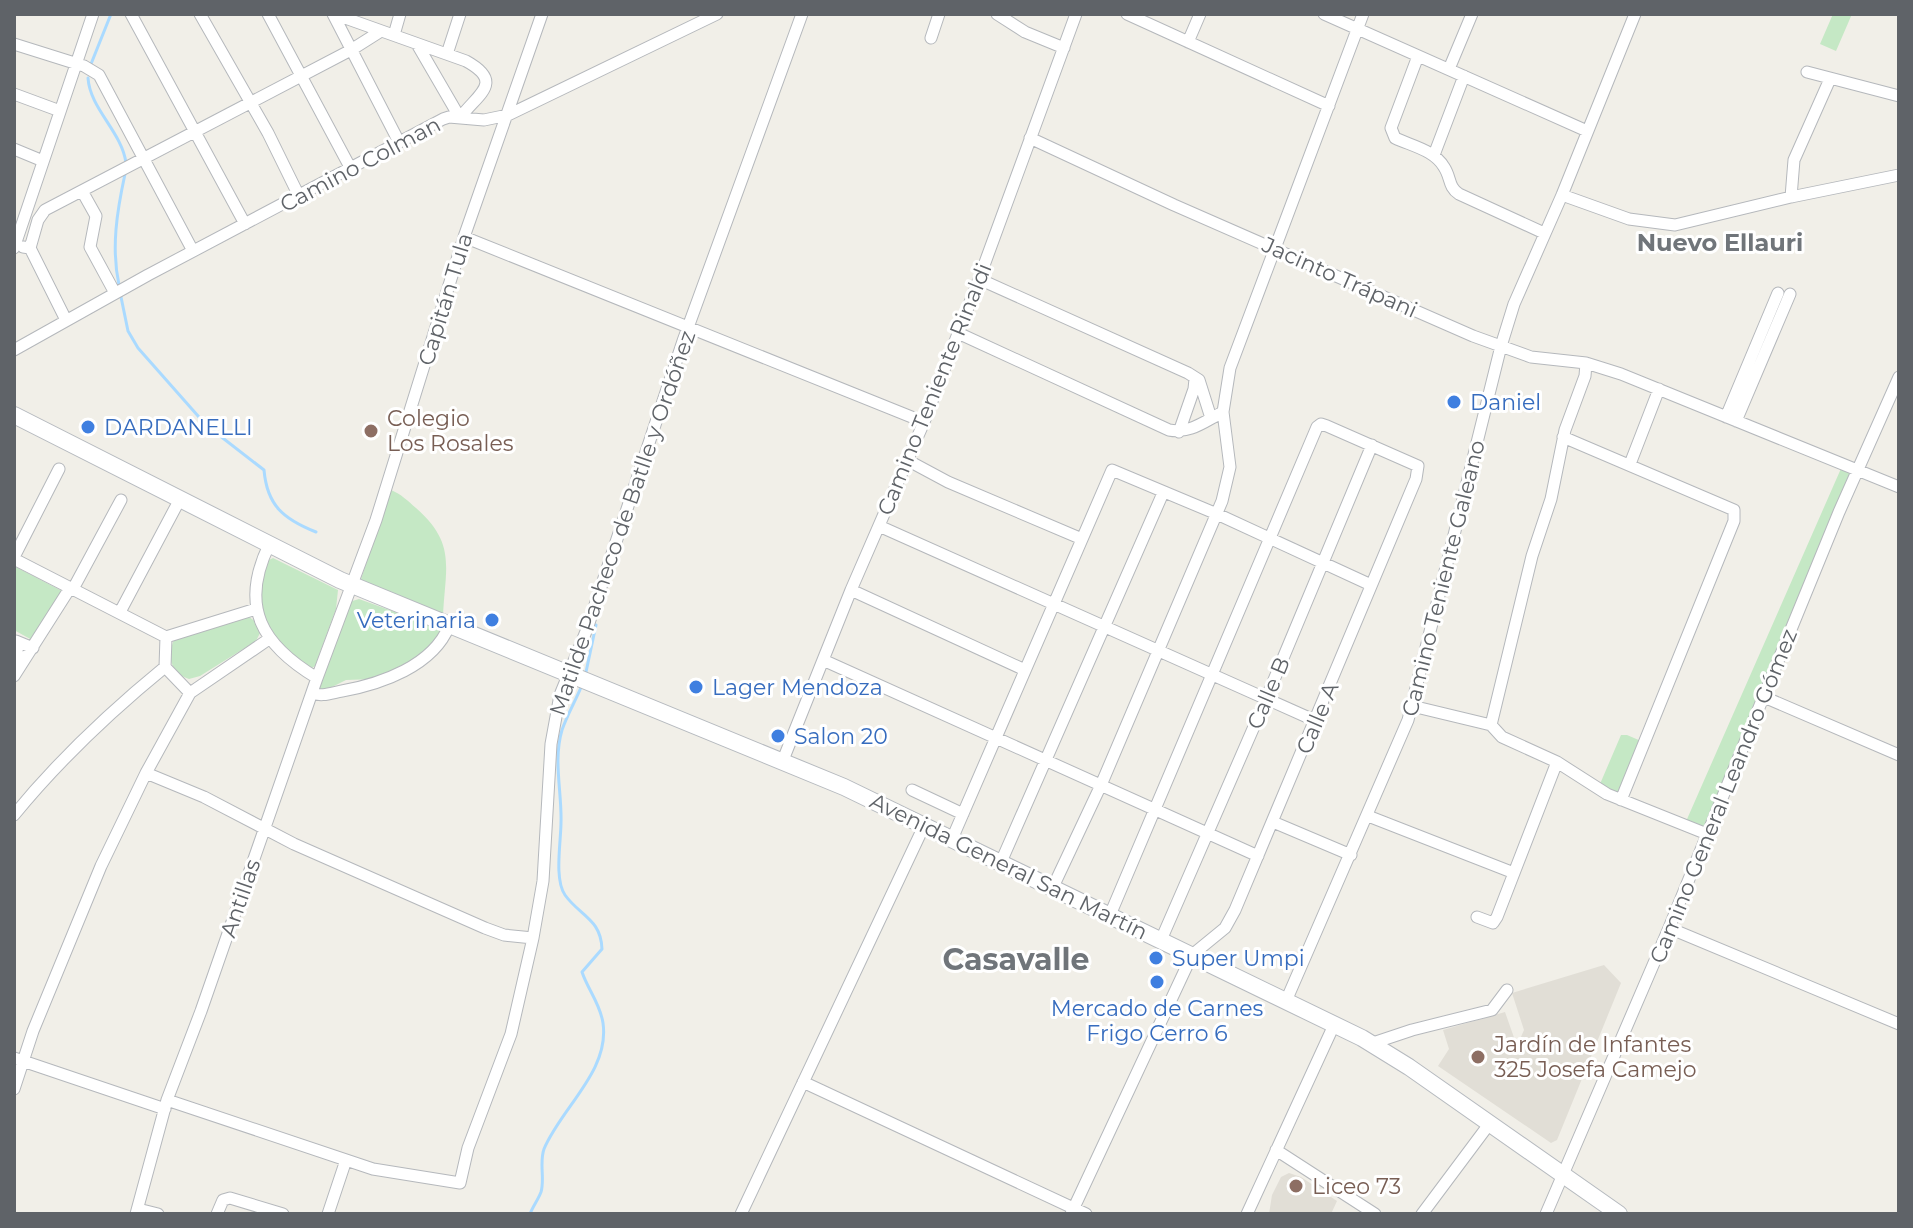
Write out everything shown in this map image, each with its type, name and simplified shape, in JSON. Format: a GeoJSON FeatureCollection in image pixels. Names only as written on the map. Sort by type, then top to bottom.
{"type":"FeatureCollection","features":[{"type":"Feature","properties":{"kind":"main road","name":"Avenida General San Martín"},"geometry":{"type":"LineString","coordinates":[[14,415],[351,585],[783,760],[1373,1043],[1619,1214]]}},
{"type":"Feature","properties":{"kind":"street"},"geometry":{"type":"LineString","coordinates":[[30,248],[14,247],[93,14]]}},
{"type":"Feature","properties":{"kind":"street"},"geometry":{"type":"LineString","coordinates":[[131,14],[245,224]]}},
{"type":"Feature","properties":{"kind":"street"},"geometry":{"type":"LineString","coordinates":[[200,14],[299,196]]}},
{"type":"Feature","properties":{"kind":"street"},"geometry":{"type":"LineString","coordinates":[[268,14],[351,169]]}},
{"type":"Feature","properties":{"kind":"street"},"geometry":{"type":"LineString","coordinates":[[334,14],[447,54],[475,65],[487,82],[481,97],[460,118],[417,44]]}},
{"type":"Feature","properties":{"kind":"street"},"geometry":{"type":"LineString","coordinates":[[334,14],[399,142]]}},
{"type":"Feature","properties":{"kind":"street"},"geometry":{"type":"LineString","coordinates":[[394,35],[400,14]]}},
{"type":"Feature","properties":{"kind":"street"},"geometry":{"type":"LineString","coordinates":[[447,54],[460,14]]}},
{"type":"Feature","properties":{"kind":"street","name":"Capitán Tula"},"geometry":{"type":"LineString","coordinates":[[351,585],[382,503],[464,237],[542,14]]}},
{"type":"Feature","properties":{"kind":"street","name":"Camino Colman"},"geometry":{"type":"LineString","coordinates":[[14,350],[443,119],[484,120],[508,115],[717,14]]}},
{"type":"Feature","properties":{"kind":"street","name":"Matilde Pacheco de Batlle y Ordóñez"},"geometry":{"type":"LineString","coordinates":[[346,1160],[373,1169],[460,1183],[468,1148],[511,1034],[533,938],[543,881],[552,734],[568,673],[587,629],[689,327],[802,14]]}},
{"type":"Feature","properties":{"kind":"street"},"geometry":{"type":"LineString","coordinates":[[931,38],[939,14]]}},
{"type":"Feature","properties":{"kind":"street"},"geometry":{"type":"LineString","coordinates":[[997,14],[1025,32],[1064,48]]}},
{"type":"Feature","properties":{"kind":"street","name":"Camino Teniente Rinaldi"},"geometry":{"type":"LineString","coordinates":[[783,760],[851,590],[924,422],[1076,14]]}},
{"type":"Feature","properties":{"kind":"street"},"geometry":{"type":"LineString","coordinates":[[1127,14],[1329,106]]}},
{"type":"Feature","properties":{"kind":"street"},"geometry":{"type":"LineString","coordinates":[[1188,42],[1200,14]]}},
{"type":"Feature","properties":{"kind":"street"},"geometry":{"type":"LineString","coordinates":[[1324,14],[1587,131]]}},
{"type":"Feature","properties":{"kind":"street"},"geometry":{"type":"LineString","coordinates":[[1053,887],[1101,785],[1229,482],[1223,412],[1230,368],[1363,14]]}},
{"type":"Feature","properties":{"kind":"street"},"geometry":{"type":"LineString","coordinates":[[1449,69],[1472,14]]}},
{"type":"Feature","properties":{"kind":"street","name":"Camino Teniente Galeano"},"geometry":{"type":"LineString","coordinates":[[1286,1001],[1368,816],[1412,706],[1514,304],[1635,14]]}},
{"type":"Feature","properties":{"kind":"street"},"geometry":{"type":"LineString","coordinates":[[66,320],[30,248],[42,213],[351,50],[381,31]]}},
{"type":"Feature","properties":{"kind":"street"},"geometry":{"type":"LineString","coordinates":[[14,44],[99,75],[193,251]]}},
{"type":"Feature","properties":{"kind":"street"},"geometry":{"type":"LineString","coordinates":[[1418,56],[1391,128],[1395,138],[1434,155],[1444,166],[1453,190],[1544,233]]}},
{"type":"Feature","properties":{"kind":"street"},"geometry":{"type":"LineString","coordinates":[[1807,72],[1899,96]]}},
{"type":"Feature","properties":{"kind":"street"},"geometry":{"type":"LineString","coordinates":[[1434,155],[1464,76]]}},
{"type":"Feature","properties":{"kind":"street"},"geometry":{"type":"LineString","coordinates":[[1791,197],[1794,160],[1830,79]]}},
{"type":"Feature","properties":{"kind":"street"},"geometry":{"type":"LineString","coordinates":[[14,94],[60,111]]}},
{"type":"Feature","properties":{"kind":"street","name":"Jacinto Trápani"},"geometry":{"type":"LineString","coordinates":[[1030,138],[1275,249],[1501,346],[1531,357],[1586,363],[1659,389],[1899,487]]}},
{"type":"Feature","properties":{"kind":"street"},"geometry":{"type":"LineString","coordinates":[[14,149],[43,161]]}},
{"type":"Feature","properties":{"kind":"street"},"geometry":{"type":"LineString","coordinates":[[1562,195],[1629,219],[1675,225],[1899,175]]}},
{"type":"Feature","properties":{"kind":"street"},"geometry":{"type":"LineString","coordinates":[[82,191],[96,216],[90,247],[115,293]]}},
{"type":"Feature","properties":{"kind":"street"},"geometry":{"type":"LineString","coordinates":[[464,237],[924,422]]}},
{"type":"Feature","properties":{"kind":"street"},"geometry":{"type":"LineString","coordinates":[[979,279],[1195,377],[1199,380],[1211,418]]}},
{"type":"Feature","properties":{"kind":"street"},"geometry":{"type":"LineString","coordinates":[[1731,419],[1784,293]]}},
{"type":"Feature","properties":{"kind":"street"},"geometry":{"type":"LineString","coordinates":[[958,333],[1169,430],[1179,432],[1192,429],[1223,412]]}},
{"type":"Feature","properties":{"kind":"street"},"geometry":{"type":"LineString","coordinates":[[1491,725],[1532,556],[1551,499],[1563,437],[1585,376],[1586,363]]}},
{"type":"Feature","properties":{"kind":"street"},"geometry":{"type":"LineString","coordinates":[[1179,432],[1195,377]]}},
{"type":"Feature","properties":{"kind":"street","name":"Camino General Leandro Gómez"},"geometry":{"type":"LineString","coordinates":[[1546,1214],[1899,377]]}},
{"type":"Feature","properties":{"kind":"street"},"geometry":{"type":"LineString","coordinates":[[1630,464],[1659,389]]}},
{"type":"Feature","properties":{"kind":"street"},"geometry":{"type":"LineString","coordinates":[[1110,915],[1315,431],[1321,424],[1372,445]]}},
{"type":"Feature","properties":{"kind":"street"},"geometry":{"type":"LineString","coordinates":[[1563,437],[1734,510],[1734,521],[1621,800]]}},
{"type":"Feature","properties":{"kind":"street","name":"Calle A"},"geometry":{"type":"LineString","coordinates":[[1192,955],[1228,923],[1416,479],[1418,466],[1372,445]]}},
{"type":"Feature","properties":{"kind":"street","name":"Calle B"},"geometry":{"type":"LineString","coordinates":[[1161,940],[1372,445]]}},
{"type":"Feature","properties":{"kind":"street"},"geometry":{"type":"LineString","coordinates":[[907,460],[948,482],[1082,539]]}},
{"type":"Feature","properties":{"kind":"street"},"geometry":{"type":"LineString","coordinates":[[59,469],[14,558],[166,637],[256,609]]}},
{"type":"Feature","properties":{"kind":"street"},"geometry":{"type":"LineString","coordinates":[[952,839],[1112,470],[1371,585]]}},
{"type":"Feature","properties":{"kind":"street"},"geometry":{"type":"LineString","coordinates":[[1001,862],[1163,493]]}},
{"type":"Feature","properties":{"kind":"street"},"geometry":{"type":"LineString","coordinates":[[120,612],[180,499]]}},
{"type":"Feature","properties":{"kind":"street"},"geometry":{"type":"LineString","coordinates":[[17,672],[72,588],[121,500]]}},
{"type":"Feature","properties":{"kind":"street"},"geometry":{"type":"LineString","coordinates":[[879,526],[1316,721]]}},
{"type":"Feature","properties":{"kind":"street"},"geometry":{"type":"LineString","coordinates":[[269,545],[258,570],[256,609],[269,639],[290,661],[317,678]]}},
{"type":"Feature","properties":{"kind":"street","name":"Antillas"},"geometry":{"type":"LineString","coordinates":[[137,1211],[166,1104],[351,585]]}},
{"type":"Feature","properties":{"kind":"street"},"geometry":{"type":"LineString","coordinates":[[851,590],[1025,670]]}},
{"type":"Feature","properties":{"kind":"street"},"geometry":{"type":"LineString","coordinates":[[312,693],[320,696],[400,676],[443,640],[449,626]]}},
{"type":"Feature","properties":{"kind":"street"},"geometry":{"type":"LineString","coordinates":[[166,637],[165,667],[190,693]]}},
{"type":"Feature","properties":{"kind":"street"},"geometry":{"type":"LineString","coordinates":[[14,1089],[18,1060],[101,866],[146,773],[190,693],[269,639]]}},
{"type":"Feature","properties":{"kind":"street"},"geometry":{"type":"LineString","coordinates":[[17,672],[15,640],[33,648]]}},
{"type":"Feature","properties":{"kind":"street"},"geometry":{"type":"LineString","coordinates":[[823,660],[1258,856]]}},
{"type":"Feature","properties":{"kind":"street"},"geometry":{"type":"LineString","coordinates":[[14,815],[46,775],[165,667]]}},
{"type":"Feature","properties":{"kind":"street"},"geometry":{"type":"LineString","coordinates":[[1764,697],[1899,755]]}},
{"type":"Feature","properties":{"kind":"street"},"geometry":{"type":"LineString","coordinates":[[1412,706],[1491,725],[1502,737],[1557,762],[1621,800],[1707,834]]}},
{"type":"Feature","properties":{"kind":"street"},"geometry":{"type":"LineString","coordinates":[[1477,917],[1493,923],[1557,762]]}},
{"type":"Feature","properties":{"kind":"street"},"geometry":{"type":"LineString","coordinates":[[146,773],[204,797],[264,830],[485,928],[504,935],[533,938]]}},
{"type":"Feature","properties":{"kind":"street"},"geometry":{"type":"LineString","coordinates":[[912,790],[963,814]]}},
{"type":"Feature","properties":{"kind":"street"},"geometry":{"type":"LineString","coordinates":[[1368,816],[1514,873]]}},
{"type":"Feature","properties":{"kind":"street"},"geometry":{"type":"LineString","coordinates":[[1273,822],[1351,855]]}},
{"type":"Feature","properties":{"kind":"street"},"geometry":{"type":"LineString","coordinates":[[741,1214],[924,826]]}},
{"type":"Feature","properties":{"kind":"street"},"geometry":{"type":"LineString","coordinates":[[1669,928],[1899,1024]]}},
{"type":"Feature","properties":{"kind":"street"},"geometry":{"type":"LineString","coordinates":[[1073,1211],[1192,955]]}},
{"type":"Feature","properties":{"kind":"street"},"geometry":{"type":"LineString","coordinates":[[1373,1043],[1492,1010],[1507,990]]}},
{"type":"Feature","properties":{"kind":"street"},"geometry":{"type":"LineString","coordinates":[[1247,1214],[1334,1025]]}},
{"type":"Feature","properties":{"kind":"street"},"geometry":{"type":"LineString","coordinates":[[18,1060],[346,1160],[328,1214]]}},
{"type":"Feature","properties":{"kind":"street"},"geometry":{"type":"LineString","coordinates":[[803,1082],[1073,1211],[1086,1214]]}},
{"type":"Feature","properties":{"kind":"street"},"geometry":{"type":"LineString","coordinates":[[1422,1214],[1490,1123]]}},
{"type":"Feature","properties":{"kind":"street"},"geometry":{"type":"LineString","coordinates":[[1276,1150],[1375,1214]]}},
{"type":"Feature","properties":{"kind":"street"},"geometry":{"type":"LineString","coordinates":[[217,1214],[223,1200],[230,1198],[283,1214]]}},
{"type":"Feature","properties":{"kind":"street"},"geometry":{"type":"LineString","coordinates":[[137,1211],[158,1214]]}},
{"type":"Feature","properties":{"kind":"shaded area"},"geometry":{"type":"Polygon","coordinates":[[[1604,965],[1621,983],[1557,1140],[1551,1143],[1438,1066],[1449,1049],[1443,1030],[1505,1012],[1517,1046],[1524,1030],[1512,993],[1604,965]]]}},
{"type":"Feature","properties":{"kind":"shaded area","name":"Liceo 73"},"geometry":{"type":"Polygon","coordinates":[[[1289,1173],[1301,1177],[1337,1201],[1331,1214],[1269,1214],[1272,1195],[1281,1177],[1289,1173]]]}},
{"type":"Feature","properties":{"kind":"green space"},"geometry":{"type":"Polygon","coordinates":[[[1833,14],[1852,14],[1836,51],[1820,44],[1833,14]]]}},
{"type":"Feature","properties":{"kind":"green space"},"geometry":{"type":"Polygon","coordinates":[[[1843,464],[1858,470],[1707,834],[1684,826],[1843,464]]]}},
{"type":"Feature","properties":{"kind":"green space"},"geometry":{"type":"Polygon","coordinates":[[[391,490],[429,521],[443,545],[446,570],[443,616],[365,584],[361,579],[391,490]]]}},
{"type":"Feature","properties":{"kind":"green space"},"geometry":{"type":"Polygon","coordinates":[[[273,558],[338,590],[336,609],[312,668],[292,656],[263,615],[260,598],[265,562],[273,558]]]}},
{"type":"Feature","properties":{"kind":"green space"},"geometry":{"type":"Polygon","coordinates":[[[14,566],[62,591],[32,640],[14,630],[14,566]]]}},
{"type":"Feature","properties":{"kind":"green space"},"geometry":{"type":"Polygon","coordinates":[[[359,599],[442,629],[442,637],[396,675],[346,680],[326,690],[318,690],[349,602],[359,599]]]}},
{"type":"Feature","properties":{"kind":"green space"},"geometry":{"type":"Polygon","coordinates":[[[247,615],[257,623],[260,633],[256,641],[200,676],[189,679],[174,668],[170,657],[175,638],[247,615]]]}},
{"type":"Feature","properties":{"kind":"green space"},"geometry":{"type":"Polygon","coordinates":[[[1621,735],[1641,741],[1618,794],[1600,784],[1621,735]]]}},
{"type":"Feature","properties":{"kind":"waterway"},"geometry":{"type":"LineString","coordinates":[[91,64],[111,14]]}},
{"type":"Feature","properties":{"kind":"waterway"},"geometry":{"type":"LineString","coordinates":[[88,78],[94,100],[119,141],[126,163]]}},
{"type":"Feature","properties":{"kind":"waterway"},"geometry":{"type":"LineString","coordinates":[[119,285],[115,257],[116,230],[125,174]]}},
{"type":"Feature","properties":{"kind":"waterway"},"geometry":{"type":"LineString","coordinates":[[121,297],[128,331],[138,348],[206,425],[264,470],[269,493],[279,509],[294,522],[316,532]]}},
{"type":"Feature","properties":{"kind":"waterway"},"geometry":{"type":"LineString","coordinates":[[586,672],[596,625]]}},
{"type":"Feature","properties":{"kind":"waterway"},"geometry":{"type":"LineString","coordinates":[[530,1214],[541,1192],[544,1149],[592,1073],[603,1041],[601,1016],[582,972],[602,949],[601,939],[594,924],[565,895],[559,870],[559,741],[582,685]]}},
{"type":"Feature","properties":{"kind":"place","name":"Daniel"},"geometry":{"type":"Point","coordinates":[1454,402]}},
{"type":"Feature","properties":{"kind":"place","name":"DARDANELLI"},"geometry":{"type":"Point","coordinates":[88,427]}},
{"type":"Feature","properties":{"kind":"place","name":"Colegio Los Rosales"},"geometry":{"type":"Point","coordinates":[371,431]}},
{"type":"Feature","properties":{"kind":"place","name":"Veterinaria"},"geometry":{"type":"Point","coordinates":[492,620]}},
{"type":"Feature","properties":{"kind":"place","name":"Lager Mendoza"},"geometry":{"type":"Point","coordinates":[696,687]}},
{"type":"Feature","properties":{"kind":"place","name":"Salon 20"},"geometry":{"type":"Point","coordinates":[778,736]}},
{"type":"Feature","properties":{"kind":"place","name":"Super Umpi"},"geometry":{"type":"Point","coordinates":[1156,958]}},
{"type":"Feature","properties":{"kind":"place","name":"Mercado de Carnes Frigo Cerro 6"},"geometry":{"type":"Point","coordinates":[1157,982]}},
{"type":"Feature","properties":{"kind":"place","name":"Jardín de Infantes 325 Josefa Camejo"},"geometry":{"type":"Point","coordinates":[1478,1057]}},
{"type":"Feature","properties":{"kind":"place","name":"Liceo 73"},"geometry":{"type":"Point","coordinates":[1296,1186]}},
{"type":"Feature","properties":{"kind":"district","name":"Nuevo Ellauri"},"geometry":{"type":"Point","coordinates":[1720,243]}},
{"type":"Feature","properties":{"kind":"district","name":"Casavalle"},"geometry":{"type":"Point","coordinates":[1016,960]}}]}
